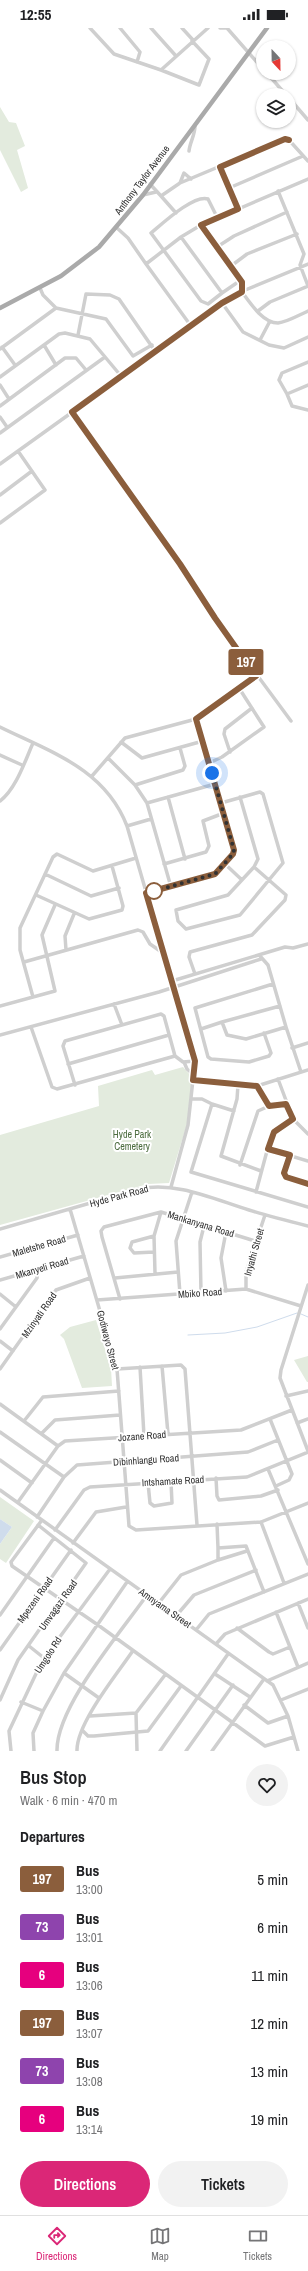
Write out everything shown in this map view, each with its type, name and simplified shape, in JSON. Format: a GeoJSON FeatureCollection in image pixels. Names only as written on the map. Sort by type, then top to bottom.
{"type":"FeatureCollection","features":[{"type":"Feature","properties":{"kind":"main road","name":"Anthony Taylor Avenue"},"geometry":{"type":"LineString","coordinates":[[0,308],[40,288],[81,263],[99,247],[142,195],[267,28]]}},
{"type":"Feature","properties":{"kind":"street"},"geometry":{"type":"LineString","coordinates":[[90,28],[114,54],[199,85],[209,60],[182,28]]}},
{"type":"Feature","properties":{"kind":"street"},"geometry":{"type":"LineString","coordinates":[[120,28],[140,52],[137,62]]}},
{"type":"Feature","properties":{"kind":"street"},"geometry":{"type":"LineString","coordinates":[[151,28],[176,56]]}},
{"type":"Feature","properties":{"kind":"street"},"geometry":{"type":"LineString","coordinates":[[160,70],[208,28]]}},
{"type":"Feature","properties":{"kind":"street"},"geometry":{"type":"LineString","coordinates":[[220,28],[227,28],[256,62]]}},
{"type":"Feature","properties":{"kind":"street"},"geometry":{"type":"LineString","coordinates":[[273,80],[280,88]]}},
{"type":"Feature","properties":{"kind":"street"},"geometry":{"type":"LineString","coordinates":[[296,106],[308,120]]}},
{"type":"Feature","properties":{"kind":"street"},"geometry":{"type":"LineString","coordinates":[[190,143],[195,134],[195,123]]}},
{"type":"Feature","properties":{"kind":"street"},"geometry":{"type":"LineString","coordinates":[[189,132],[189,151]]}},
{"type":"Feature","properties":{"kind":"street"},"geometry":{"type":"LineString","coordinates":[[162,196],[180,184],[285,139],[289,140],[308,161]]}},
{"type":"Feature","properties":{"kind":"street"},"geometry":{"type":"LineString","coordinates":[[229,188],[303,156]]}},
{"type":"Feature","properties":{"kind":"street"},"geometry":{"type":"LineString","coordinates":[[220,167],[238,209]]}},
{"type":"Feature","properties":{"kind":"street"},"geometry":{"type":"LineString","coordinates":[[180,184],[184,173],[192,179]]}},
{"type":"Feature","properties":{"kind":"street"},"geometry":{"type":"LineString","coordinates":[[146,264],[181,237],[201,225],[308,179]]}},
{"type":"Feature","properties":{"kind":"street"},"geometry":{"type":"LineString","coordinates":[[150,184],[176,213]]}},
{"type":"Feature","properties":{"kind":"street"},"geometry":{"type":"LineString","coordinates":[[258,311],[270,302],[307,287],[300,267],[304,254],[278,191]]}},
{"type":"Feature","properties":{"kind":"street"},"geometry":{"type":"LineString","coordinates":[[142,195],[156,192]]}},
{"type":"Feature","properties":{"kind":"street"},"geometry":{"type":"LineString","coordinates":[[215,309],[201,301],[151,233],[185,207],[206,198],[217,217]]}},
{"type":"Feature","properties":{"kind":"street"},"geometry":{"type":"LineString","coordinates":[[217,247],[234,236],[287,212]]}},
{"type":"Feature","properties":{"kind":"street"},"geometry":{"type":"LineString","coordinates":[[201,225],[241,280],[243,284],[242,292],[258,311],[270,321],[279,323],[308,311]]}},
{"type":"Feature","properties":{"kind":"street"},"geometry":{"type":"LineString","coordinates":[[116,228],[128,238],[191,326]]}},
{"type":"Feature","properties":{"kind":"street"},"geometry":{"type":"LineString","coordinates":[[231,266],[247,254],[296,234]]}},
{"type":"Feature","properties":{"kind":"street"},"geometry":{"type":"LineString","coordinates":[[181,237],[222,293]]}},
{"type":"Feature","properties":{"kind":"street"},"geometry":{"type":"LineString","coordinates":[[0,464],[222,303],[242,292],[308,264]]}},
{"type":"Feature","properties":{"kind":"street"},"geometry":{"type":"LineString","coordinates":[[208,304],[241,280]]}},
{"type":"Feature","properties":{"kind":"street"},"geometry":{"type":"LineString","coordinates":[[40,288],[43,295],[56,308],[106,319],[133,356],[137,364]]}},
{"type":"Feature","properties":{"kind":"street"},"geometry":{"type":"LineString","coordinates":[[78,335],[86,293],[116,297],[155,351]]}},
{"type":"Feature","properties":{"kind":"street"},"geometry":{"type":"LineString","coordinates":[[222,303],[243,332],[275,347],[284,348],[308,337]]}},
{"type":"Feature","properties":{"kind":"street"},"geometry":{"type":"LineString","coordinates":[[16,365],[1,348],[56,308]]}},
{"type":"Feature","properties":{"kind":"street"},"geometry":{"type":"LineString","coordinates":[[260,340],[270,321]]}},
{"type":"Feature","properties":{"kind":"street"},"geometry":{"type":"LineString","coordinates":[[0,377],[62,333],[78,335],[90,339],[121,376]]}},
{"type":"Feature","properties":{"kind":"street"},"geometry":{"type":"LineString","coordinates":[[44,345],[56,365]]}},
{"type":"Feature","properties":{"kind":"street"},"geometry":{"type":"LineString","coordinates":[[133,356],[152,346]]}},
{"type":"Feature","properties":{"kind":"street"},"geometry":{"type":"LineString","coordinates":[[0,433],[105,357]]}},
{"type":"Feature","properties":{"kind":"street"},"geometry":{"type":"LineString","coordinates":[[0,406],[65,358],[76,358],[86,370]]}},
{"type":"Feature","properties":{"kind":"street"},"geometry":{"type":"LineString","coordinates":[[308,362],[280,375],[279,380],[292,406],[308,410]]}},
{"type":"Feature","properties":{"kind":"street"},"geometry":{"type":"LineString","coordinates":[[0,385],[9,399]]}},
{"type":"Feature","properties":{"kind":"street"},"geometry":{"type":"LineString","coordinates":[[286,394],[308,386]]}},
{"type":"Feature","properties":{"kind":"street"},"geometry":{"type":"LineString","coordinates":[[72,412],[180,564],[215,618],[256,676],[291,721]]}},
{"type":"Feature","properties":{"kind":"street"},"geometry":{"type":"LineString","coordinates":[[0,417],[7,427]]}},
{"type":"Feature","properties":{"kind":"street"},"geometry":{"type":"LineString","coordinates":[[0,523],[45,490],[18,451]]}},
{"type":"Feature","properties":{"kind":"street"},"geometry":{"type":"LineString","coordinates":[[0,495],[32,471]]}},
{"type":"Feature","properties":{"kind":"street"},"geometry":{"type":"LineString","coordinates":[[92,776],[121,742],[128,737],[196,719],[256,676]]}},
{"type":"Feature","properties":{"kind":"street"},"geometry":{"type":"LineString","coordinates":[[209,763],[230,752],[264,727],[239,688]]}},
{"type":"Feature","properties":{"kind":"street"},"geometry":{"type":"LineString","coordinates":[[230,752],[225,729],[252,708]]}},
{"type":"Feature","properties":{"kind":"street"},"geometry":{"type":"LineString","coordinates":[[146,893],[212,875],[225,864],[234,850],[196,719]]}},
{"type":"Feature","properties":{"kind":"street"},"geometry":{"type":"LineString","coordinates":[[0,727],[67,760],[92,776],[118,804],[127,826],[195,1061],[188,1124],[171,1187]]}},
{"type":"Feature","properties":{"kind":"street"},"geometry":{"type":"LineString","coordinates":[[121,742],[142,758],[202,741]]}},
{"type":"Feature","properties":{"kind":"street"},"geometry":{"type":"LineString","coordinates":[[0,801],[6,796],[33,743]]}},
{"type":"Feature","properties":{"kind":"street"},"geometry":{"type":"LineString","coordinates":[[135,784],[183,770],[185,766],[180,748]]}},
{"type":"Feature","properties":{"kind":"street"},"geometry":{"type":"LineString","coordinates":[[0,756],[22,765]]}},
{"type":"Feature","properties":{"kind":"street"},"geometry":{"type":"LineString","coordinates":[[108,758],[135,784],[147,803],[171,887]]}},
{"type":"Feature","properties":{"kind":"street"},"geometry":{"type":"LineString","coordinates":[[147,803],[215,784]]}},
{"type":"Feature","properties":{"kind":"street"},"geometry":{"type":"LineString","coordinates":[[221,804],[240,797],[260,792],[264,796],[283,860],[282,867],[240,915],[192,929],[186,929],[180,924],[176,912],[178,909],[228,895],[254,867],[258,856],[240,797]]}},
{"type":"Feature","properties":{"kind":"street"},"geometry":{"type":"LineString","coordinates":[[168,797],[185,859]]}},
{"type":"Feature","properties":{"kind":"street"},"geometry":{"type":"LineString","coordinates":[[164,864],[206,852],[209,846],[203,821],[224,814]]}},
{"type":"Feature","properties":{"kind":"street"},"geometry":{"type":"LineString","coordinates":[[127,826],[151,819]]}},
{"type":"Feature","properties":{"kind":"street"},"geometry":{"type":"LineString","coordinates":[[33,997],[20,950],[20,928],[54,854],[93,871],[136,858]]}},
{"type":"Feature","properties":{"kind":"street"},"geometry":{"type":"LineString","coordinates":[[225,864],[242,880]]}},
{"type":"Feature","properties":{"kind":"street"},"geometry":{"type":"LineString","coordinates":[[36,895],[74,914],[89,919],[122,910],[123,906],[119,888],[112,866]]}},
{"type":"Feature","properties":{"kind":"street"},"geometry":{"type":"LineString","coordinates":[[195,974],[189,957],[190,952],[252,935],[285,900],[286,894],[254,867]]}},
{"type":"Feature","properties":{"kind":"street"},"geometry":{"type":"LineString","coordinates":[[45,874],[91,896],[119,888]]}},
{"type":"Feature","properties":{"kind":"street"},"geometry":{"type":"LineString","coordinates":[[0,1006],[55,991],[46,956],[43,930],[55,904]]}},
{"type":"Feature","properties":{"kind":"street"},"geometry":{"type":"LineString","coordinates":[[66,950],[64,936],[74,914]]}},
{"type":"Feature","properties":{"kind":"street"},"geometry":{"type":"LineString","coordinates":[[24,962],[140,930],[150,944],[163,953]]}},
{"type":"Feature","properties":{"kind":"street"},"geometry":{"type":"LineString","coordinates":[[0,1035],[173,987],[285,947],[293,948],[308,944]]}},
{"type":"Feature","properties":{"kind":"street"},"geometry":{"type":"LineString","coordinates":[[172,981],[260,957]]}},
{"type":"Feature","properties":{"kind":"street"},"geometry":{"type":"LineString","coordinates":[[260,957],[268,965],[292,1048],[301,1072]]}},
{"type":"Feature","properties":{"kind":"street"},"geometry":{"type":"LineString","coordinates":[[264,1033],[271,1055],[249,1062],[209,1058],[195,1008],[273,984]]}},
{"type":"Feature","properties":{"kind":"street"},"geometry":{"type":"LineString","coordinates":[[114,1004],[122,1025]]}},
{"type":"Feature","properties":{"kind":"street"},"geometry":{"type":"LineString","coordinates":[[201,1029],[280,1006]]}},
{"type":"Feature","properties":{"kind":"street"},"geometry":{"type":"LineString","coordinates":[[75,1085],[68,1064],[64,1042],[161,1014],[170,1035],[175,1056],[184,1062],[187,1069],[194,1075]]}},
{"type":"Feature","properties":{"kind":"street"},"geometry":{"type":"LineString","coordinates":[[222,1022],[227,1035],[230,1037],[246,1039],[286,1027]]}},
{"type":"Feature","properties":{"kind":"street"},"geometry":{"type":"LineString","coordinates":[[31,1027],[52,1087],[61,1089],[175,1056]]}},
{"type":"Feature","properties":{"kind":"street"},"geometry":{"type":"LineString","coordinates":[[68,1064],[170,1035]]}},
{"type":"Feature","properties":{"kind":"street"},"geometry":{"type":"LineString","coordinates":[[292,1048],[308,1043]]}},
{"type":"Feature","properties":{"kind":"street"},"geometry":{"type":"LineString","coordinates":[[184,1062],[195,1061]]}},
{"type":"Feature","properties":{"kind":"street"},"geometry":{"type":"LineString","coordinates":[[193,1080],[257,1086],[308,1070]]}},
{"type":"Feature","properties":{"kind":"street"},"geometry":{"type":"LineString","coordinates":[[278,1079],[286,1104],[293,1119],[308,1134]]}},
{"type":"Feature","properties":{"kind":"street"},"geometry":{"type":"LineString","coordinates":[[238,1085],[234,1111],[221,1156],[240,1165],[261,1172]]}},
{"type":"Feature","properties":{"kind":"street"},"geometry":{"type":"LineString","coordinates":[[257,1086],[269,1106]]}},
{"type":"Feature","properties":{"kind":"street"},"geometry":{"type":"LineString","coordinates":[[191,1099],[199,1098],[234,1111]]}},
{"type":"Feature","properties":{"kind":"street"},"geometry":{"type":"LineString","coordinates":[[212,1104],[191,1172],[308,1207]]}},
{"type":"Feature","properties":{"kind":"street"},"geometry":{"type":"LineString","coordinates":[[240,1165],[254,1116],[258,1111],[269,1106],[286,1104]]}},
{"type":"Feature","properties":{"kind":"street"},"geometry":{"type":"LineString","coordinates":[[256,1192],[274,1132],[293,1119]]}},
{"type":"Feature","properties":{"kind":"street"},"geometry":{"type":"LineString","coordinates":[[268,1149],[308,1160]]}},
{"type":"Feature","properties":{"kind":"street"},"geometry":{"type":"LineString","coordinates":[[290,1155],[284,1173],[286,1177],[308,1184]]}},
{"type":"Feature","properties":{"kind":"street","name":"Hyde Park Road"},"geometry":{"type":"LineString","coordinates":[[0,1229],[150,1186],[171,1187],[192,1192],[266,1215],[308,1226]]}},
{"type":"Feature","properties":{"kind":"street"},"geometry":{"type":"LineString","coordinates":[[180,1294],[175,1250],[183,1218],[192,1192]]}},
{"type":"Feature","properties":{"kind":"street","name":"Godiwayo Street"},"geometry":{"type":"LineString","coordinates":[[70,1209],[117,1369],[128,1523],[136,1530],[197,1525]]}},
{"type":"Feature","properties":{"kind":"street"},"geometry":{"type":"LineString","coordinates":[[155,1273],[154,1236],[161,1212]]}},
{"type":"Feature","properties":{"kind":"street","name":"Mankanyana Road"},"geometry":{"type":"LineString","coordinates":[[120,1299],[101,1230],[107,1226],[161,1212],[255,1241]]}},
{"type":"Feature","properties":{"kind":"street","name":"Inyathi Street"},"geometry":{"type":"LineString","coordinates":[[246,1289],[246,1272],[255,1241],[266,1215]]}},
{"type":"Feature","properties":{"kind":"street"},"geometry":{"type":"LineString","coordinates":[[201,1293],[200,1242],[204,1226]]}},
{"type":"Feature","properties":{"kind":"street"},"geometry":{"type":"LineString","coordinates":[[226,1232],[221,1258],[226,1291]]}},
{"type":"Feature","properties":{"kind":"street","name":"Maletshe Road"},"geometry":{"type":"LineString","coordinates":[[0,1257],[78,1235]]}},
{"type":"Feature","properties":{"kind":"street"},"geometry":{"type":"LineString","coordinates":[[154,1236],[132,1242],[130,1248],[134,1253],[154,1252]]}},
{"type":"Feature","properties":{"kind":"street","name":"Mkanyeli Road"},"geometry":{"type":"LineString","coordinates":[[0,1280],[84,1256]]}},
{"type":"Feature","properties":{"kind":"street"},"geometry":{"type":"LineString","coordinates":[[1,1326],[37,1278],[38,1270]]}},
{"type":"Feature","properties":{"kind":"street"},"geometry":{"type":"LineString","coordinates":[[115,1278],[178,1272]]}},
{"type":"Feature","properties":{"kind":"street","name":"Mzinyati Road"},"geometry":{"type":"LineString","coordinates":[[0,1369],[58,1288],[90,1278]]}},
{"type":"Feature","properties":{"kind":"street"},"geometry":{"type":"LineString","coordinates":[[308,1285],[281,1370],[282,1386],[308,1452]]}},
{"type":"Feature","properties":{"kind":"street","name":"Mbiko Road"},"geometry":{"type":"LineString","coordinates":[[97,1300],[246,1289],[301,1306]]}},
{"type":"Feature","properties":{"kind":"street"},"geometry":{"type":"LineString","coordinates":[[0,1294],[16,1307]]}},
{"type":"Feature","properties":{"kind":"street"},"geometry":{"type":"LineString","coordinates":[[0,1341],[14,1351]]}},
{"type":"Feature","properties":{"kind":"street"},"geometry":{"type":"LineString","coordinates":[[117,1369],[181,1365],[185,1369],[197,1525],[261,1522],[308,1503]]}},
{"type":"Feature","properties":{"kind":"street"},"geometry":{"type":"LineString","coordinates":[[162,1366],[168,1434]]}},
{"type":"Feature","properties":{"kind":"street"},"geometry":{"type":"LineString","coordinates":[[140,1367],[144,1436]]}},
{"type":"Feature","properties":{"kind":"street"},"geometry":{"type":"LineString","coordinates":[[24,1421],[43,1397],[119,1391]]}},
{"type":"Feature","properties":{"kind":"street"},"geometry":{"type":"LineString","coordinates":[[286,1396],[308,1391]]}},
{"type":"Feature","properties":{"kind":"street"},"geometry":{"type":"LineString","coordinates":[[0,1404],[58,1446],[18,1502]]}},
{"type":"Feature","properties":{"kind":"street","name":"Jozane Road"},"geometry":{"type":"LineString","coordinates":[[58,1446],[69,1441],[241,1430],[292,1410]]}},
{"type":"Feature","properties":{"kind":"street"},"geometry":{"type":"LineString","coordinates":[[42,1433],[55,1420],[120,1414]]}},
{"type":"Feature","properties":{"kind":"street"},"geometry":{"type":"LineString","coordinates":[[216,1478],[217,1496],[220,1500],[261,1496],[277,1488],[292,1477],[270,1419]]}},
{"type":"Feature","properties":{"kind":"street"},"geometry":{"type":"LineString","coordinates":[[297,1423],[308,1419]]}},
{"type":"Feature","properties":{"kind":"street"},"geometry":{"type":"LineString","coordinates":[[0,1432],[64,1477]]}},
{"type":"Feature","properties":{"kind":"street","name":"Dibinhlangu Road"},"geometry":{"type":"LineString","coordinates":[[37,1517],[64,1477],[80,1464],[248,1452],[278,1440]]}},
{"type":"Feature","properties":{"kind":"street","name":"Intshamate Road"},"geometry":{"type":"LineString","coordinates":[[55,1530],[86,1488],[125,1484],[247,1477],[308,1452]]}},
{"type":"Feature","properties":{"kind":"street"},"geometry":{"type":"LineString","coordinates":[[0,1460],[32,1483]]}},
{"type":"Feature","properties":{"kind":"street"},"geometry":{"type":"LineString","coordinates":[[268,1469],[287,1511],[308,1564]]}},
{"type":"Feature","properties":{"kind":"street"},"geometry":{"type":"LineString","coordinates":[[148,1483],[150,1503],[154,1506],[172,1503],[171,1482]]}},
{"type":"Feature","properties":{"kind":"street","name":"Amnyama Street"},"geometry":{"type":"LineString","coordinates":[[0,1490],[266,1680],[275,1689],[281,1700],[288,1716],[298,1751]]}},
{"type":"Feature","properties":{"kind":"street"},"geometry":{"type":"LineString","coordinates":[[73,1543],[96,1512],[126,1506]]}},
{"type":"Feature","properties":{"kind":"street"},"geometry":{"type":"LineString","coordinates":[[42,1520],[11,1563],[27,1577],[98,1625],[132,1652],[266,1746],[294,1737]]}},
{"type":"Feature","properties":{"kind":"street"},"geometry":{"type":"LineString","coordinates":[[261,1522],[284,1584]]}},
{"type":"Feature","properties":{"kind":"street"},"geometry":{"type":"LineString","coordinates":[[217,1524],[218,1560]]}},
{"type":"Feature","properties":{"kind":"street","name":"Umvagazi Road"},"geometry":{"type":"LineString","coordinates":[[0,1700],[2,1692],[17,1662],[86,1564],[71,1550],[38,1526]]}},
{"type":"Feature","properties":{"kind":"street"},"geometry":{"type":"LineString","coordinates":[[0,1615],[54,1538]]}},
{"type":"Feature","properties":{"kind":"street"},"geometry":{"type":"LineString","coordinates":[[218,1548],[246,1546],[264,1592]]}},
{"type":"Feature","properties":{"kind":"street","name":"Mpezeni Road"},"geometry":{"type":"LineString","coordinates":[[0,1650],[71,1550]]}},
{"type":"Feature","properties":{"kind":"street"},"geometry":{"type":"LineString","coordinates":[[158,1604],[181,1575],[218,1560],[248,1551]]}},
{"type":"Feature","properties":{"kind":"street","name":"Umgolo Rd"},"geometry":{"type":"LineString","coordinates":[[11,1751],[9,1732],[21,1702],[44,1658],[110,1569]]}},
{"type":"Feature","properties":{"kind":"street"},"geometry":{"type":"LineString","coordinates":[[176,1616],[194,1595],[256,1570]]}},
{"type":"Feature","properties":{"kind":"street"},"geometry":{"type":"LineString","coordinates":[[196,1630],[209,1614],[308,1574]]}},
{"type":"Feature","properties":{"kind":"street"},"geometry":{"type":"LineString","coordinates":[[34,1751],[33,1733],[43,1711],[64,1673],[127,1582]]}},
{"type":"Feature","properties":{"kind":"street"},"geometry":{"type":"LineString","coordinates":[[57,1751],[57,1737],[70,1706],[82,1686],[147,1595]]}},
{"type":"Feature","properties":{"kind":"street"},"geometry":{"type":"LineString","coordinates":[[216,1644],[224,1634],[308,1599]]}},
{"type":"Feature","properties":{"kind":"street"},"geometry":{"type":"LineString","coordinates":[[298,1603],[308,1628]]}},
{"type":"Feature","properties":{"kind":"street"},"geometry":{"type":"LineString","coordinates":[[276,1612],[298,1667]]}},
{"type":"Feature","properties":{"kind":"street"},"geometry":{"type":"LineString","coordinates":[[237,1628],[268,1652],[273,1654],[290,1647]]}},
{"type":"Feature","properties":{"kind":"street"},"geometry":{"type":"LineString","coordinates":[[29,1646],[44,1658]]}},
{"type":"Feature","properties":{"kind":"street"},"geometry":{"type":"LineString","coordinates":[[77,1751],[78,1740],[99,1698],[132,1652]]}},
{"type":"Feature","properties":{"kind":"street"},"geometry":{"type":"LineString","coordinates":[[160,1751],[198,1699],[228,1654]]}},
{"type":"Feature","properties":{"kind":"street"},"geometry":{"type":"LineString","coordinates":[[212,1751],[250,1697],[266,1680],[308,1663]]}},
{"type":"Feature","properties":{"kind":"street"},"geometry":{"type":"LineString","coordinates":[[64,1673],[99,1698]]}},
{"type":"Feature","properties":{"kind":"street"},"geometry":{"type":"LineString","coordinates":[[215,1674],[250,1697]]}},
{"type":"Feature","properties":{"kind":"street"},"geometry":{"type":"LineString","coordinates":[[137,1751],[136,1713],[165,1675]]}},
{"type":"Feature","properties":{"kind":"street"},"geometry":{"type":"LineString","coordinates":[[186,1751],[232,1685]]}},
{"type":"Feature","properties":{"kind":"street"},"geometry":{"type":"LineString","coordinates":[[83,1731],[88,1736],[94,1736],[150,1730],[181,1686]]}},
{"type":"Feature","properties":{"kind":"street"},"geometry":{"type":"LineString","coordinates":[[281,1700],[308,1689]]}},
{"type":"Feature","properties":{"kind":"street"},"geometry":{"type":"LineString","coordinates":[[21,1702],[43,1711]]}},
{"type":"Feature","properties":{"kind":"street"},"geometry":{"type":"LineString","coordinates":[[244,1705],[268,1723],[288,1716]]}},
{"type":"Feature","properties":{"kind":"street"},"geometry":{"type":"LineString","coordinates":[[90,1716],[136,1713]]}},
{"type":"Feature","properties":{"kind":"green space"},"geometry":{"type":"Polygon","coordinates":[[[0,107],[9,122],[16,123],[25,146],[17,150],[28,188],[21,192],[0,150],[0,107]]]}},
{"type":"Feature","properties":{"kind":"green space","name":"Hyde Park Cemetery"},"geometry":{"type":"Polygon","coordinates":[[[183,1067],[192,1077],[187,1124],[169,1183],[148,1184],[0,1225],[0,1135],[99,1106],[98,1086],[152,1070],[155,1075],[183,1067]]]}},
{"type":"Feature","properties":{"kind":"green space"},"geometry":{"type":"Polygon","coordinates":[[[96,1320],[111,1368],[112,1386],[82,1388],[64,1339],[60,1335],[70,1327],[96,1320]]]}},
{"type":"Feature","properties":{"kind":"green space"},"geometry":{"type":"Polygon","coordinates":[[[308,1356],[308,1382],[307,1382],[294,1360],[308,1356]]]}},
{"type":"Feature","properties":{"kind":"green space"},"geometry":{"type":"Polygon","coordinates":[[[0,1497],[34,1521],[6,1563],[0,1559],[0,1544],[12,1527],[0,1519],[0,1497]]]}},
{"type":"Feature","properties":{"kind":"water"},"geometry":{"type":"Polygon","coordinates":[[[0,1519],[12,1527],[0,1544],[0,1519]]]}},
{"type":"Feature","properties":{"kind":"waterway"},"geometry":{"type":"LineString","coordinates":[[188,1335],[225,1333],[257,1327],[297,1313]]}},
{"type":"Feature","properties":{"kind":"waterway"},"geometry":{"type":"LineString","coordinates":[[301,1314],[308,1317]]}},
{"type":"Feature","properties":{"kind":"bus line","name":"197"},"geometry":{"type":"LineString","coordinates":[[289,140],[285,139],[220,167],[238,209],[201,225],[242,282],[242,292],[222,303],[72,412],[107,464],[180,564],[215,618],[256,676],[196,719],[234,850],[231,858],[215,874],[146,893],[195,1061],[193,1080],[257,1086],[260,1089],[265,1102],[269,1106],[286,1104],[293,1119],[274,1132],[271,1136],[268,1149],[290,1155],[284,1173],[286,1177],[288,1179],[308,1184]]}},
{"type":"Feature","properties":{"kind":"route"},"geometry":{"type":"LineString","coordinates":[[154,891],[215,874],[233,854],[234,850],[212,773]]}}]}
